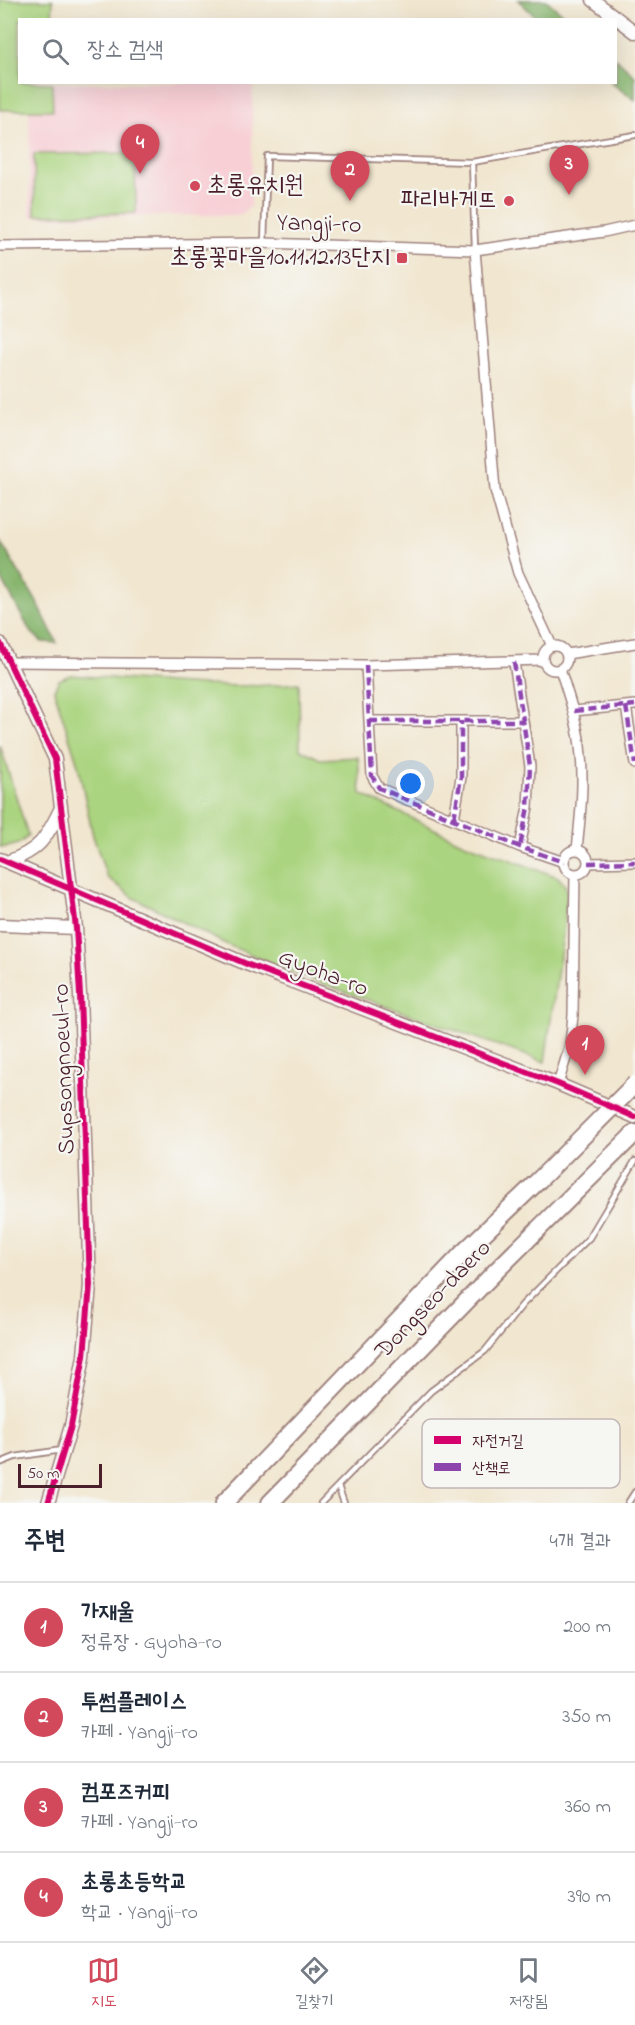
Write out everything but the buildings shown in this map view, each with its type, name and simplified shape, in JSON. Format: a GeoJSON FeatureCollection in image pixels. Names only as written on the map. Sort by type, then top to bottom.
{"type":"FeatureCollection","features":[{"type":"Feature","properties":{"kind":"highway","name":"Dongseo-daero"},"geometry":{"type":"LineString","coordinates":[[224,1503],[464,1252],[635,1084]]}},
{"type":"Feature","properties":{"kind":"highway","name":"Dongseo-daero"},"geometry":{"type":"LineString","coordinates":[[270,1503],[635,1133]]}},
{"type":"Feature","properties":{"kind":"street"},"geometry":{"type":"LineString","coordinates":[[593,0],[617,18]]}},
{"type":"Feature","properties":{"kind":"street"},"geometry":{"type":"LineString","coordinates":[[617,18],[635,32]]}},
{"type":"Feature","properties":{"kind":"street","name":"Yangji-ro"},"geometry":{"type":"LineString","coordinates":[[0,246],[264,243],[475,250],[604,232],[635,225]]}},
{"type":"Feature","properties":{"kind":"street"},"geometry":{"type":"LineString","coordinates":[[475,250],[495,490],[518,573],[552,646]]}},
{"type":"Feature","properties":{"kind":"street","name":"Supsongnoeul-ro"},"geometry":{"type":"LineString","coordinates":[[0,643],[56,759],[76,928],[90,1285],[84,1356],[64,1449],[48,1503]]}},
{"type":"Feature","properties":{"kind":"street"},"geometry":{"type":"LineString","coordinates":[[567,654],[635,643]]}},
{"type":"Feature","properties":{"kind":"street"},"geometry":{"type":"LineString","coordinates":[[552,646],[562,648],[567,654],[566,663],[560,669],[549,669],[543,660],[544,652],[552,646]]}},
{"type":"Feature","properties":{"kind":"street"},"geometry":{"type":"LineString","coordinates":[[10,662],[366,665],[543,660]]}},
{"type":"Feature","properties":{"kind":"street"},"geometry":{"type":"LineString","coordinates":[[514,662],[530,766],[528,807],[520,847]]}},
{"type":"Feature","properties":{"kind":"street"},"geometry":{"type":"LineString","coordinates":[[366,665],[372,776],[379,788],[520,847],[564,861],[568,870],[574,874]]}},
{"type":"Feature","properties":{"kind":"street"},"geometry":{"type":"LineString","coordinates":[[560,669],[574,711],[581,755],[582,790],[577,850]]}},
{"type":"Feature","properties":{"kind":"street"},"geometry":{"type":"LineString","coordinates":[[574,711],[630,705],[635,764]]}},
{"type":"Feature","properties":{"kind":"street"},"geometry":{"type":"LineString","coordinates":[[369,721],[522,721]]}},
{"type":"Feature","properties":{"kind":"street"},"geometry":{"type":"LineString","coordinates":[[454,819],[461,777],[461,721]]}},
{"type":"Feature","properties":{"kind":"street"},"geometry":{"type":"LineString","coordinates":[[4,861],[27,855],[44,842],[62,808]]}},
{"type":"Feature","properties":{"kind":"street"},"geometry":{"type":"LineString","coordinates":[[564,861],[568,853],[577,850],[586,855],[588,863],[585,870],[574,874]]}},
{"type":"Feature","properties":{"kind":"street","name":"Gyoha-ro"},"geometry":{"type":"LineString","coordinates":[[4,861],[249,965],[558,1084],[635,1117]]}},
{"type":"Feature","properties":{"kind":"street"},"geometry":{"type":"LineString","coordinates":[[588,863],[635,862]]}},
{"type":"Feature","properties":{"kind":"street"},"geometry":{"type":"LineString","coordinates":[[558,1084],[570,1045],[573,1015],[574,874]]}},
{"type":"Feature","properties":{"kind":"street"},"geometry":{"type":"LineString","coordinates":[[0,925],[76,928]]}},
{"type":"Feature","properties":{"kind":"lane"},"geometry":{"type":"LineString","coordinates":[[264,243],[267,156],[472,162],[635,135]]}},
{"type":"Feature","properties":{"kind":"lane"},"geometry":{"type":"LineString","coordinates":[[472,162],[475,250]]}},
{"type":"Feature","properties":{"kind":"lane"},"geometry":{"type":"LineString","coordinates":[[321,1503],[432,1391],[485,1351],[523,1304],[589,1238],[635,1161]]}},
{"type":"Feature","properties":{"kind":"lane"},"geometry":{"type":"LineString","coordinates":[[0,1463],[15,1457],[64,1449]]}},
{"type":"Feature","properties":{"kind":"lane"},"geometry":{"type":"LineString","coordinates":[[338,1486],[344,1503]]}},
{"type":"Feature","properties":{"kind":"lane"},"geometry":{"type":"LineString","coordinates":[[628,1503],[635,1492]]}},
{"type":"Feature","properties":{"kind":"shaded area"},"geometry":{"type":"Polygon","coordinates":[[[52,84],[253,84],[251,206],[240,215],[30,217],[29,110],[52,110],[52,84]]]}},
{"type":"Feature","properties":{"kind":"green space"},"geometry":{"type":"Polygon","coordinates":[[[0,0],[53,0],[52,18],[18,18],[18,84],[52,84],[53,110],[0,110],[0,0]]]}},
{"type":"Feature","properties":{"kind":"green space"},"geometry":{"type":"Polygon","coordinates":[[[518,0],[546,0],[568,18],[537,18],[518,0]]]}},
{"type":"Feature","properties":{"kind":"green space"},"geometry":{"type":"Polygon","coordinates":[[[617,59],[635,76],[635,100],[612,84],[617,84],[617,59]]]}},
{"type":"Feature","properties":{"kind":"green space"},"geometry":{"type":"Polygon","coordinates":[[[135,153],[136,213],[35,215],[34,154],[135,153]]]}},
{"type":"Feature","properties":{"kind":"green space"},"geometry":{"type":"Polygon","coordinates":[[[0,541],[37,602],[57,643],[42,642],[30,631],[0,576],[0,541]]]}},
{"type":"Feature","properties":{"kind":"green space"},"geometry":{"type":"Polygon","coordinates":[[[70,675],[213,685],[299,683],[300,749],[320,759],[358,757],[361,794],[464,843],[558,877],[565,885],[567,893],[545,1062],[317,982],[228,945],[134,898],[107,877],[93,836],[78,765],[54,690],[59,680],[70,675]]]}},
{"type":"Feature","properties":{"kind":"green space"},"geometry":{"type":"Polygon","coordinates":[[[0,745],[28,835],[16,845],[8,847],[0,847],[0,745]]]}},
{"type":"Feature","properties":{"kind":"marked path"},"geometry":{"type":"LineString","coordinates":[[514,662],[530,766],[528,807],[520,847]]}},
{"type":"Feature","properties":{"kind":"marked path"},"geometry":{"type":"LineString","coordinates":[[366,665],[372,776],[379,788],[520,847],[564,862]]}},
{"type":"Feature","properties":{"kind":"marked path"},"geometry":{"type":"LineString","coordinates":[[574,711],[635,705]]}},
{"type":"Feature","properties":{"kind":"marked path"},"geometry":{"type":"LineString","coordinates":[[626,706],[635,764]]}},
{"type":"Feature","properties":{"kind":"marked path"},"geometry":{"type":"LineString","coordinates":[[369,721],[522,721]]}},
{"type":"Feature","properties":{"kind":"marked path"},"geometry":{"type":"LineString","coordinates":[[454,819],[461,777],[461,721]]}},
{"type":"Feature","properties":{"kind":"marked path"},"geometry":{"type":"LineString","coordinates":[[588,863],[635,862]]}},
{"type":"Feature","properties":{"kind":"cycle path"},"geometry":{"type":"LineString","coordinates":[[0,643],[55,759],[76,928],[80,995],[90,1285],[84,1356],[71,1426],[48,1503]]}},
{"type":"Feature","properties":{"kind":"cycle path"},"geometry":{"type":"LineString","coordinates":[[0,859],[249,965],[558,1084],[635,1117]]}},
{"type":"Feature","properties":{"kind":"place","name":"초롱초등학교"},"geometry":{"type":"Point","coordinates":[140,174]}},
{"type":"Feature","properties":{"kind":"place","name":"초롱유치원"},"geometry":{"type":"Point","coordinates":[195,186]}},
{"type":"Feature","properties":{"kind":"place","name":"컴포즈커피"},"geometry":{"type":"Point","coordinates":[569,195]}},
{"type":"Feature","properties":{"kind":"place","name":"투썸플레이스"},"geometry":{"type":"Point","coordinates":[350,201]}},
{"type":"Feature","properties":{"kind":"place","name":"파리바게뜨"},"geometry":{"type":"Point","coordinates":[509,201]}},
{"type":"Feature","properties":{"kind":"place","name":"초롱꽃마을10.11.12.13단지"},"geometry":{"type":"Point","coordinates":[402,258]}},
{"type":"Feature","properties":{"kind":"place","name":"가재울"},"geometry":{"type":"Point","coordinates":[585,1075]}}]}
